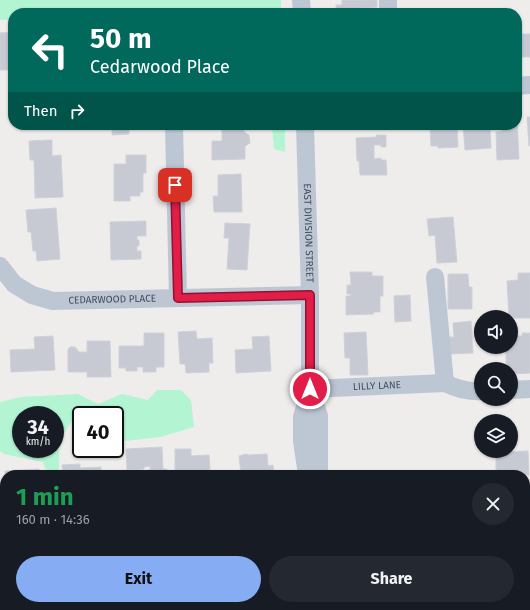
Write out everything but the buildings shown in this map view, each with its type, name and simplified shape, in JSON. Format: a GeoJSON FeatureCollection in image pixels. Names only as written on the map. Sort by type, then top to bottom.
{"type":"FeatureCollection","features":[{"type":"Feature","properties":{"kind":"street"},"geometry":{"type":"LineString","coordinates":[[174,130],[178,298]]}},
{"type":"Feature","properties":{"kind":"street","name":"EAST DIVISION STREET"},"geometry":{"type":"LineString","coordinates":[[305,130],[310,295],[310,389],[302,417],[302,441],[306,470]]}},
{"type":"Feature","properties":{"kind":"street","name":"CEDARWOOD PLACE"},"geometry":{"type":"LineString","coordinates":[[0,266],[14,284],[32,295],[53,301],[310,295]]}},
{"type":"Feature","properties":{"kind":"street"},"geometry":{"type":"LineString","coordinates":[[435,277],[445,383]]}},
{"type":"Feature","properties":{"kind":"street","name":"LILLY LANE"},"geometry":{"type":"LineString","coordinates":[[310,389],[445,383],[455,388],[474,392]]}},
{"type":"Feature","properties":{"kind":"street","name":"EAST DIVISION STREET"},"geometry":{"type":"LineString","coordinates":[[310,389],[319,416],[319,470]]}},
{"type":"Feature","properties":{"kind":"street"},"geometry":{"type":"LineString","coordinates":[[518,390],[530,389]]}},
{"type":"Feature","properties":{"kind":"green space"},"geometry":{"type":"Polygon","coordinates":[[[0,0],[281,0],[281,8],[8,8],[8,19],[0,20],[0,0]]]}},
{"type":"Feature","properties":{"kind":"green space"},"geometry":{"type":"Polygon","coordinates":[[[272,130],[285,130],[285,152],[274,149],[272,130]]]}},
{"type":"Feature","properties":{"kind":"green space"},"geometry":{"type":"Polygon","coordinates":[[[157,390],[181,390],[191,400],[194,427],[160,437],[125,441],[124,406],[72,406],[72,421],[64,434],[64,406],[12,406],[12,456],[4,454],[0,451],[0,402],[21,397],[78,394],[98,404],[122,394],[148,400],[157,390]]]}},
{"type":"Feature","properties":{"kind":"green space"},"geometry":{"type":"Polygon","coordinates":[[[24,458],[59,458],[59,470],[46,470],[43,462],[24,458]]]}},
{"type":"Feature","properties":{"kind":"route"},"geometry":{"type":"LineString","coordinates":[[175,185],[178,298],[310,295],[310,389]]}}]}
